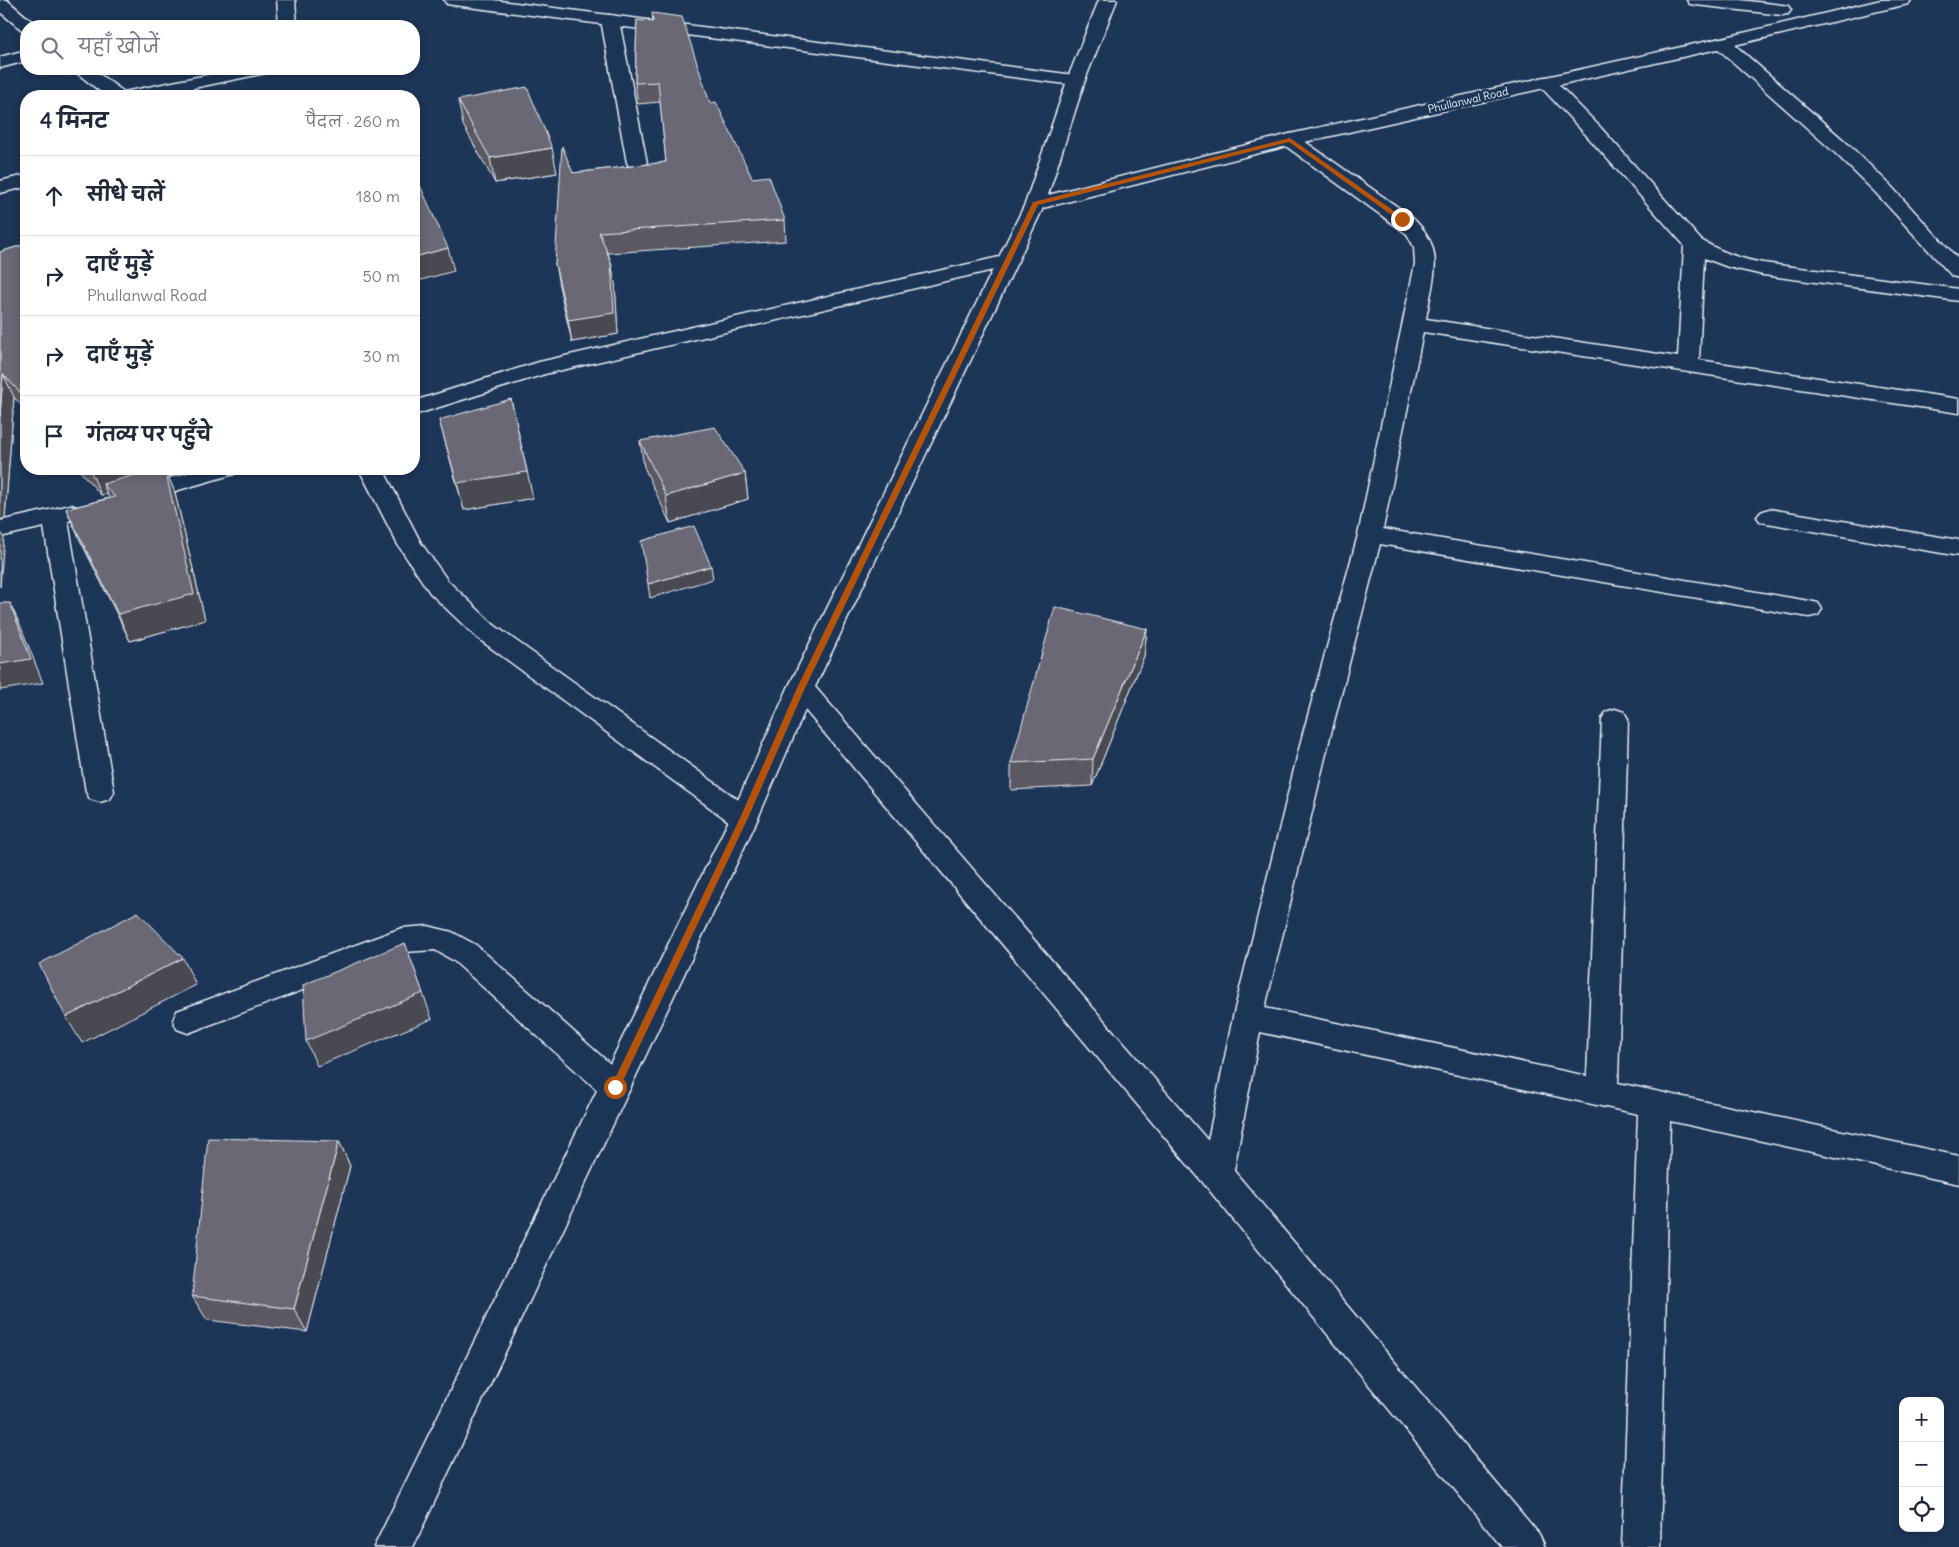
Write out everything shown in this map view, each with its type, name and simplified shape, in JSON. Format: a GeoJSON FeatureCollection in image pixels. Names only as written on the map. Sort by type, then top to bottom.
{"type":"FeatureCollection","features":[{"type":"Feature","properties":{"kind":"street"},"geometry":{"type":"LineString","coordinates":[[286,0],[288,20]]}},
{"type":"Feature","properties":{"kind":"street"},"geometry":{"type":"LineString","coordinates":[[453,0],[1076,80]]}},
{"type":"Feature","properties":{"kind":"street"},"geometry":{"type":"LineString","coordinates":[[393,1547],[744,818],[801,688],[1036,204],[1076,80],[1108,0]]}},
{"type":"Feature","properties":{"kind":"street"},"geometry":{"type":"LineString","coordinates":[[1696,0],[1782,5],[1780,28]]}},
{"type":"Feature","properties":{"kind":"street","name":"Phullanwal Road"},"geometry":{"type":"LineString","coordinates":[[1036,204],[1290,140],[1722,44],[1780,28],[1902,0]]}},
{"type":"Feature","properties":{"kind":"street"},"geometry":{"type":"LineString","coordinates":[[0,3],[21,20]]}},
{"type":"Feature","properties":{"kind":"street"},"geometry":{"type":"LineString","coordinates":[[610,20],[637,163]]}},
{"type":"Feature","properties":{"kind":"street"},"geometry":{"type":"LineString","coordinates":[[1722,44],[1842,148],[1882,188],[1959,272]]}},
{"type":"Feature","properties":{"kind":"street"},"geometry":{"type":"LineString","coordinates":[[0,63],[20,57]]}},
{"type":"Feature","properties":{"kind":"street"},"geometry":{"type":"LineString","coordinates":[[89,75],[109,90]]}},
{"type":"Feature","properties":{"kind":"street"},"geometry":{"type":"LineString","coordinates":[[159,90],[232,75]]}},
{"type":"Feature","properties":{"kind":"street"},"geometry":{"type":"LineString","coordinates":[[1546,82],[1614,154],[1694,244],[1712,256],[1735,264],[1959,295]]}},
{"type":"Feature","properties":{"kind":"street"},"geometry":{"type":"LineString","coordinates":[[1217,1175],[1248,1017],[1316,738],[1370,535],[1425,264],[1424,247],[1416,231],[1402,219],[1290,140]]}},
{"type":"Feature","properties":{"kind":"street"},"geometry":{"type":"LineString","coordinates":[[0,187],[20,182]]}},
{"type":"Feature","properties":{"kind":"street"},"geometry":{"type":"LineString","coordinates":[[1688,366],[1694,244]]}},
{"type":"Feature","properties":{"kind":"street"},"geometry":{"type":"LineString","coordinates":[[420,406],[539,369],[1008,261]]}},
{"type":"Feature","properties":{"kind":"street"},"geometry":{"type":"LineString","coordinates":[[1414,324],[1959,406]]}},
{"type":"Feature","properties":{"kind":"street"},"geometry":{"type":"LineString","coordinates":[[120,500],[198,475]]}},
{"type":"Feature","properties":{"kind":"street"},"geometry":{"type":"LineString","coordinates":[[374,475],[410,545],[438,588],[520,658],[744,818]]}},
{"type":"Feature","properties":{"kind":"street"},"geometry":{"type":"LineString","coordinates":[[0,529],[55,518],[92,508]]}},
{"type":"Feature","properties":{"kind":"street"},"geometry":{"type":"LineString","coordinates":[[1769,517],[1959,548]]}},
{"type":"Feature","properties":{"kind":"street"},"geometry":{"type":"LineString","coordinates":[[55,518],[100,792]]}},
{"type":"Feature","properties":{"kind":"street"},"geometry":{"type":"LineString","coordinates":[[1370,535],[1809,609]]}},
{"type":"Feature","properties":{"kind":"street"},"geometry":{"type":"LineString","coordinates":[[801,688],[1217,1175],[1526,1547]]}},
{"type":"Feature","properties":{"kind":"street"},"geometry":{"type":"LineString","coordinates":[[1602,1093],[1615,719]]}},
{"type":"Feature","properties":{"kind":"street"},"geometry":{"type":"LineString","coordinates":[[188,1020],[402,940],[428,936],[446,940],[465,953],[615,1087]]}},
{"type":"Feature","properties":{"kind":"street"},"geometry":{"type":"LineString","coordinates":[[1248,1017],[1959,1170]]}},
{"type":"Feature","properties":{"kind":"street"},"geometry":{"type":"LineString","coordinates":[[1641,1547],[1654,1104]]}},
{"type":"Feature","properties":{"kind":"building"},"geometry":{"type":"Polygon","coordinates":[[[652,13],[682,17],[710,103],[716,102],[752,178],[769,176],[785,220],[599,232],[611,262],[614,313],[568,320],[555,264],[562,146],[573,173],[666,162],[658,82],[635,83],[637,20],[653,22],[652,13]]]}},
{"type":"Feature","properties":{"kind":"building"},"geometry":{"type":"Polygon","coordinates":[[[527,87],[552,148],[490,158],[458,100],[527,87]]]}},
{"type":"Feature","properties":{"kind":"building"},"geometry":{"type":"Polygon","coordinates":[[[420,185],[448,248],[420,255],[420,185]]]}},
{"type":"Feature","properties":{"kind":"building"},"geometry":{"type":"Polygon","coordinates":[[[20,246],[20,392],[3,374],[0,416],[0,252],[20,246]]]}},
{"type":"Feature","properties":{"kind":"building"},"geometry":{"type":"Polygon","coordinates":[[[511,399],[527,472],[457,483],[439,420],[511,399]]]}},
{"type":"Feature","properties":{"kind":"building"},"geometry":{"type":"Polygon","coordinates":[[[715,427],[745,473],[666,496],[640,441],[715,427]]]}},
{"type":"Feature","properties":{"kind":"building"},"geometry":{"type":"Polygon","coordinates":[[[135,475],[166,475],[194,594],[118,614],[66,509],[115,497],[103,484],[135,475]]]}},
{"type":"Feature","properties":{"kind":"building"},"geometry":{"type":"Polygon","coordinates":[[[694,526],[711,566],[648,584],[641,541],[694,526]]]}},
{"type":"Feature","properties":{"kind":"building"},"geometry":{"type":"Polygon","coordinates":[[[0,603],[10,603],[31,659],[0,664],[0,603]]]}},
{"type":"Feature","properties":{"kind":"building"},"geometry":{"type":"Polygon","coordinates":[[[1055,607],[1147,629],[1093,759],[1011,763],[1055,607]]]}},
{"type":"Feature","properties":{"kind":"building"},"geometry":{"type":"Polygon","coordinates":[[[138,912],[183,958],[66,1017],[39,964],[138,912]]]}},
{"type":"Feature","properties":{"kind":"building"},"geometry":{"type":"Polygon","coordinates":[[[405,943],[423,993],[306,1041],[303,985],[405,943]]]}},
{"type":"Feature","properties":{"kind":"building"},"geometry":{"type":"Polygon","coordinates":[[[208,1138],[339,1141],[294,1309],[192,1296],[208,1138]]]}},
{"type":"Feature","properties":{"kind":"route"},"geometry":{"type":"LineString","coordinates":[[615,1087],[744,818],[801,688],[1036,204],[1290,140],[1402,219]]}}]}
